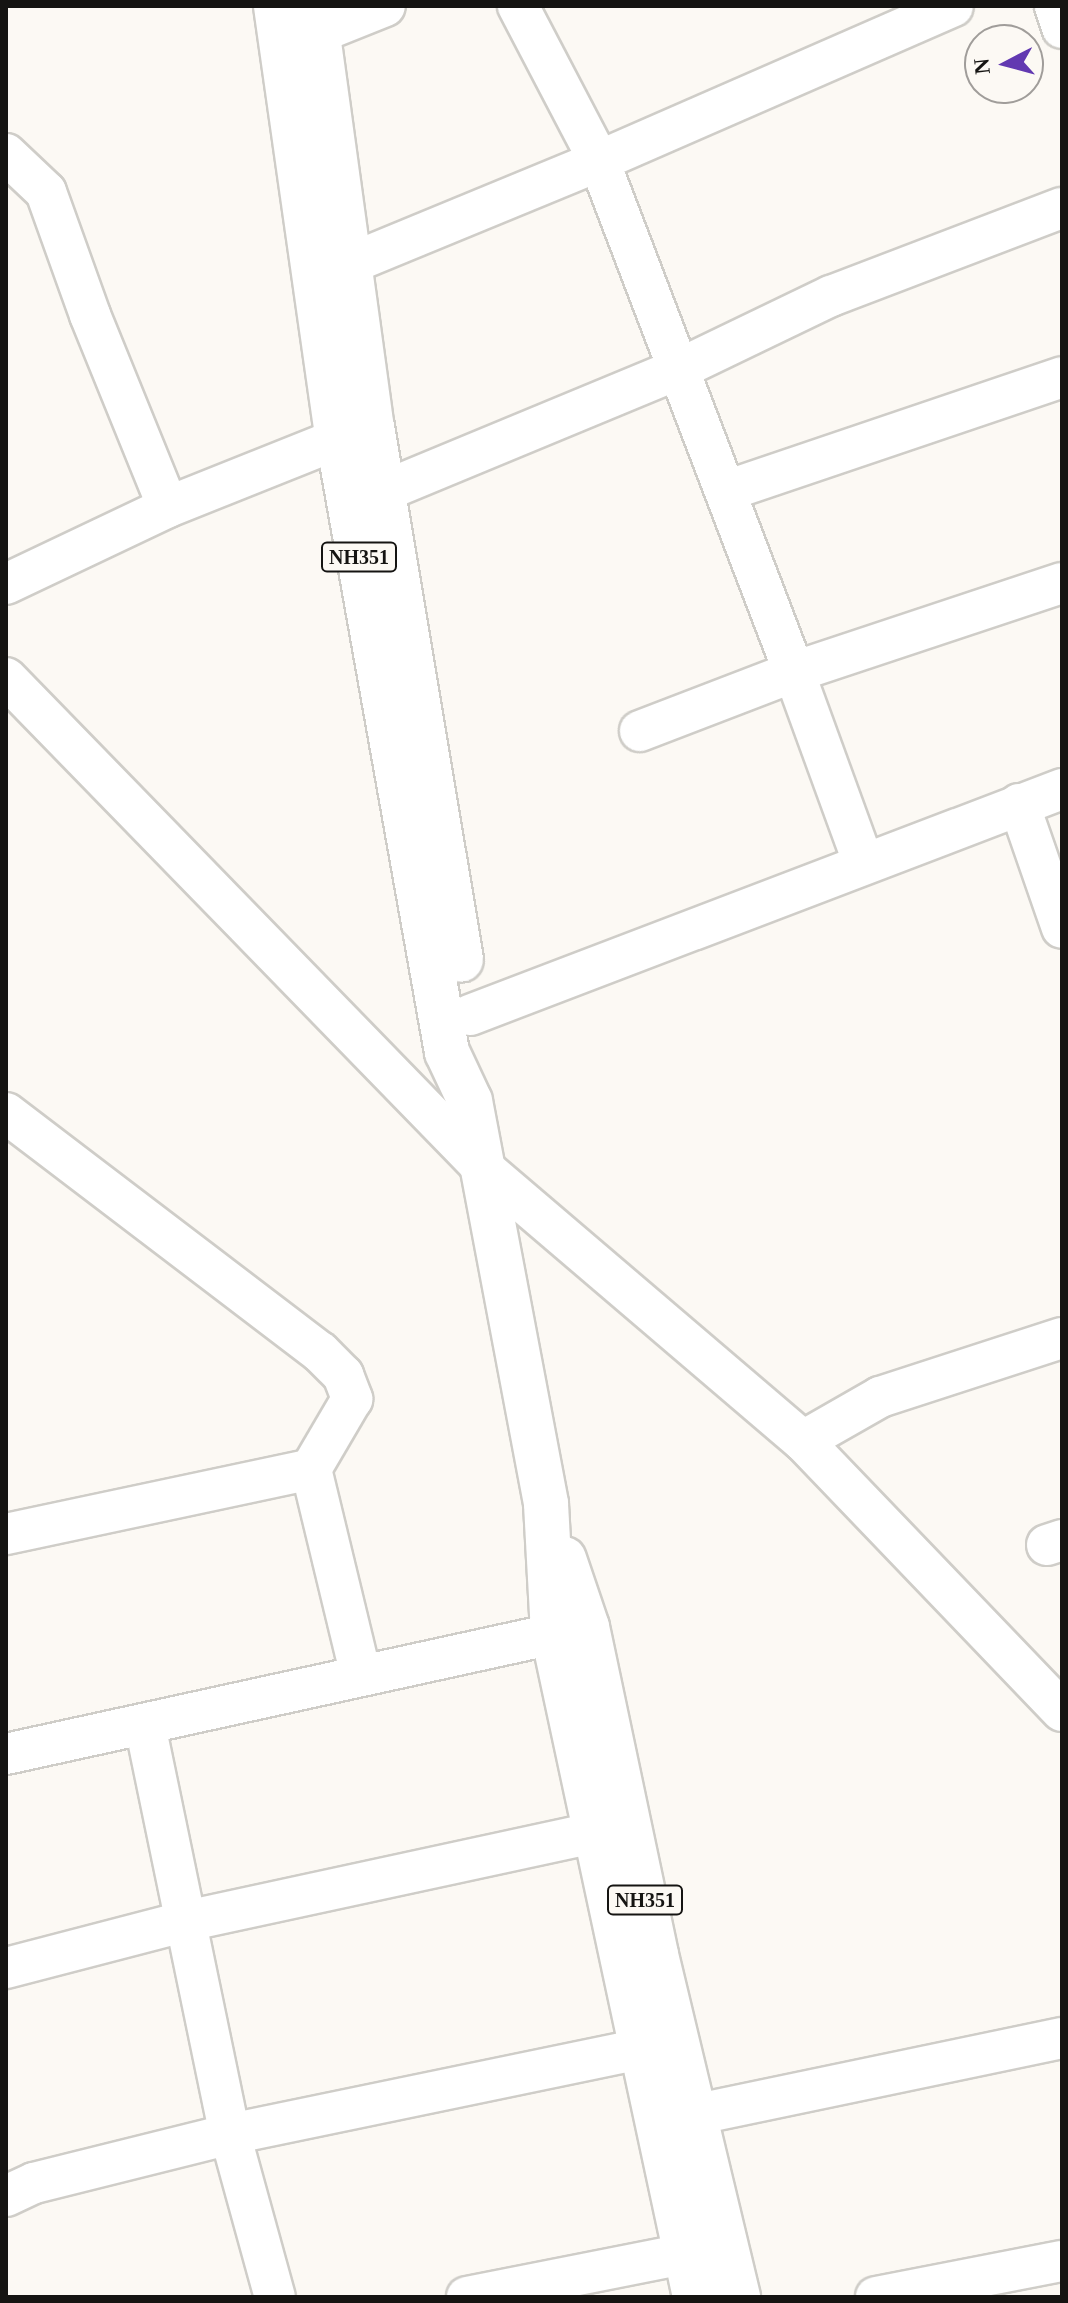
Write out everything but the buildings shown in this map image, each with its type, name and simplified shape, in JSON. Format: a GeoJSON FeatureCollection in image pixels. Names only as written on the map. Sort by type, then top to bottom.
{"type":"FeatureCollection","features":[{"type":"Feature","properties":{"kind":"highway","name":"NH351"},"geometry":{"type":"LineString","coordinates":[[297,21],[447,1052],[470,1101],[546,1504],[553,1634],[598,1832],[640,2049],[695,2297]]}},
{"type":"Feature","properties":{"kind":"highway","name":"NH351"},"geometry":{"type":"LineString","coordinates":[[361,465],[476,1048],[470,1101]]}},
{"type":"Feature","properties":{"kind":"highway","name":"NH351"},"geometry":{"type":"LineString","coordinates":[[546,1504],[587,1627],[693,2115],[738,2297]]}},
{"type":"Feature","properties":{"kind":"street"},"geometry":{"type":"LineString","coordinates":[[297,21],[385,6]]}},
{"type":"Feature","properties":{"kind":"street"},"geometry":{"type":"LineString","coordinates":[[518,6],[599,161],[726,491],[864,864]]}},
{"type":"Feature","properties":{"kind":"street"},"geometry":{"type":"LineString","coordinates":[[332,272],[599,161],[953,6]]}},
{"type":"Feature","properties":{"kind":"street"},"geometry":{"type":"LineString","coordinates":[[1055,6],[1062,28]]}},
{"type":"Feature","properties":{"kind":"street"},"geometry":{"type":"LineString","coordinates":[[6,154],[46,192],[90,315],[168,507]]}},
{"type":"Feature","properties":{"kind":"street"},"geometry":{"type":"LineString","coordinates":[[6,584],[168,507],[361,465],[679,369],[831,296],[1062,208]]}},
{"type":"Feature","properties":{"kind":"street"},"geometry":{"type":"LineString","coordinates":[[726,491],[1062,377]]}},
{"type":"Feature","properties":{"kind":"street"},"geometry":{"type":"LineString","coordinates":[[640,731],[794,672],[1062,583]]}},
{"type":"Feature","properties":{"kind":"street"},"geometry":{"type":"LineString","coordinates":[[7,680],[482,1167],[803,1441],[1062,1711]]}},
{"type":"Feature","properties":{"kind":"street"},"geometry":{"type":"LineString","coordinates":[[470,1015],[1062,789]]}},
{"type":"Feature","properties":{"kind":"street"},"geometry":{"type":"LineString","coordinates":[[1019,804],[1062,928]]}},
{"type":"Feature","properties":{"kind":"street"},"geometry":{"type":"LineString","coordinates":[[6,1113],[320,1352],[343,1375],[352,1399],[311,1469],[361,1675]]}},
{"type":"Feature","properties":{"kind":"street"},"geometry":{"type":"LineString","coordinates":[[803,1441],[880,1397],[1062,1338]]}},
{"type":"Feature","properties":{"kind":"street"},"geometry":{"type":"LineString","coordinates":[[6,1534],[311,1469]]}},
{"type":"Feature","properties":{"kind":"street"},"geometry":{"type":"LineString","coordinates":[[6,1754],[553,1634]]}},
{"type":"Feature","properties":{"kind":"street"},"geometry":{"type":"LineString","coordinates":[[145,1725],[230,2134],[275,2297]]}},
{"type":"Feature","properties":{"kind":"street"},"geometry":{"type":"LineString","coordinates":[[6,1968],[186,1921],[598,1832]]}},
{"type":"Feature","properties":{"kind":"street"},"geometry":{"type":"LineString","coordinates":[[693,2115],[1062,2038]]}},
{"type":"Feature","properties":{"kind":"street"},"geometry":{"type":"LineString","coordinates":[[6,2196],[34,2183],[230,2134],[640,2049]]}},
{"type":"Feature","properties":{"kind":"street"},"geometry":{"type":"LineString","coordinates":[[467,2297],[685,2254]]}},
{"type":"Feature","properties":{"kind":"street"},"geometry":{"type":"LineString","coordinates":[[876,2297],[1062,2261]]}}]}
